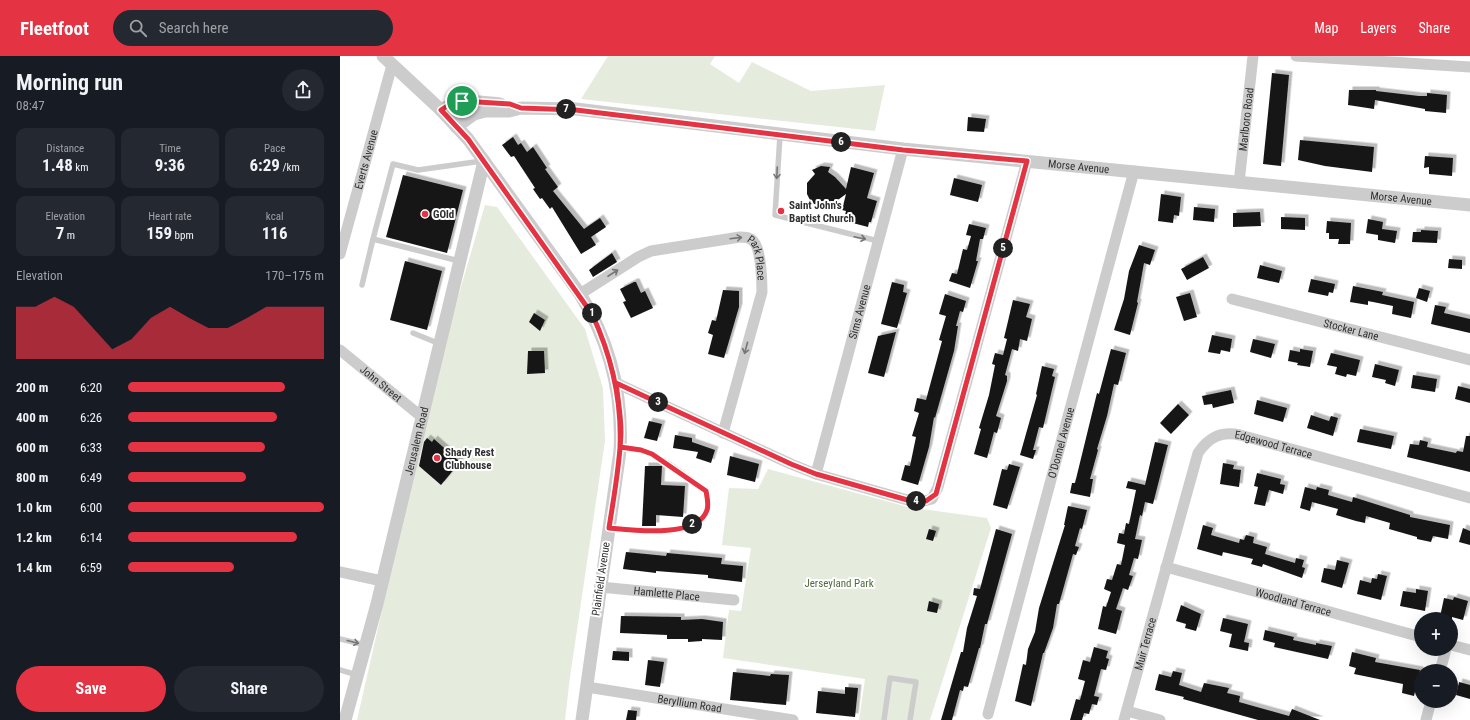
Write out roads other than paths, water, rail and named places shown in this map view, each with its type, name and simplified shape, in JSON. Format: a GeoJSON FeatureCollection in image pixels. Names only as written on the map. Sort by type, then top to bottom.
{"type":"FeatureCollection","features":[{"type":"Feature","properties":{"kind":"street","name":"Marlboro Road"},"geometry":{"type":"LineString","coordinates":[[1239,183],[1253,56]]}},
{"type":"Feature","properties":{"kind":"street"},"geometry":{"type":"LineString","coordinates":[[1296,56],[1470,67]]}},
{"type":"Feature","properties":{"kind":"street","name":"Plainfield Avenue"},"geometry":{"type":"LineString","coordinates":[[387,60],[441,110],[468,139],[580,294],[604,339],[616,383],[620,409],[620,447],[582,720]]}},
{"type":"Feature","properties":{"kind":"street","name":"Everts Avenue"},"geometry":{"type":"LineString","coordinates":[[340,254],[387,60]]}},
{"type":"Feature","properties":{"kind":"street","name":"Morse Avenue"},"geometry":{"type":"LineString","coordinates":[[441,110],[452,103],[462,101],[510,104],[521,108]]}},
{"type":"Feature","properties":{"kind":"street","name":"Morse Avenue"},"geometry":{"type":"LineString","coordinates":[[456,127],[474,114],[485,111],[509,111],[521,108],[576,110],[903,150],[1134,171],[1239,183],[1470,205]]}},
{"type":"Feature","properties":{"kind":"street","name":"Sims Avenue"},"geometry":{"type":"LineString","coordinates":[[816,474],[903,150]]}},
{"type":"Feature","properties":{"kind":"street","name":"Jerusalem Road"},"geometry":{"type":"LineString","coordinates":[[345,720],[366,646],[484,161]]}},
{"type":"Feature","properties":{"kind":"street"},"geometry":{"type":"LineString","coordinates":[[616,383],[816,474],[911,501],[926,501],[932,498],[938,487],[1027,161]]}},
{"type":"Feature","properties":{"kind":"street","name":"O'Donnel Avenue"},"geometry":{"type":"LineString","coordinates":[[988,714],[1134,171]]}},
{"type":"Feature","properties":{"kind":"street","name":"Park Place"},"geometry":{"type":"LineString","coordinates":[[580,294],[638,256],[651,251],[740,237],[747,237],[754,242],[757,248],[762,274],[762,292],[723,433]]}},
{"type":"Feature","properties":{"kind":"street","name":"Stocker Lane"},"geometry":{"type":"LineString","coordinates":[[1232,299],[1470,360]]}},
{"type":"Feature","properties":{"kind":"street","name":"John Street"},"geometry":{"type":"LineString","coordinates":[[340,350],[422,418]]}},
{"type":"Feature","properties":{"kind":"street","name":"Edgewood Terrace"},"geometry":{"type":"LineString","coordinates":[[1166,567],[1198,453],[1209,439],[1222,434],[1240,435],[1470,498]]}},
{"type":"Feature","properties":{"kind":"street","name":"Woodland Terrace"},"geometry":{"type":"LineString","coordinates":[[1166,567],[1414,635]]}},
{"type":"Feature","properties":{"kind":"street","name":"Muir Terrace"},"geometry":{"type":"LineString","coordinates":[[1125,715],[1166,567]]}},
{"type":"Feature","properties":{"kind":"street"},"geometry":{"type":"LineString","coordinates":[[340,572],[382,581]]}},
{"type":"Feature","properties":{"kind":"street","name":"Hamlette Place"},"geometry":{"type":"LineString","coordinates":[[600,587],[734,600]]}},
{"type":"Feature","properties":{"kind":"street"},"geometry":{"type":"LineString","coordinates":[[1458,647],[1470,650]]}},
{"type":"Feature","properties":{"kind":"street","name":"Beryllium Road"},"geometry":{"type":"LineString","coordinates":[[587,687],[793,720]]}},
{"type":"Feature","properties":{"kind":"street"},"geometry":{"type":"LineString","coordinates":[[1426,720],[1430,708]]}},
{"type":"Feature","properties":{"kind":"street"},"geometry":{"type":"LineString","coordinates":[[1125,715],[1160,720]]}},
{"type":"Feature","properties":{"kind":"lane"},"geometry":{"type":"LineString","coordinates":[[780,134],[775,215],[878,242]]}},
{"type":"Feature","properties":{"kind":"lane"},"geometry":{"type":"LineString","coordinates":[[362,285],[372,239],[393,164],[418,170],[484,161]]}},
{"type":"Feature","properties":{"kind":"lane"},"geometry":{"type":"LineString","coordinates":[[372,239],[459,261]]}},
{"type":"Feature","properties":{"kind":"lane"},"geometry":{"type":"LineString","coordinates":[[413,333],[440,344]]}},
{"type":"Feature","properties":{"kind":"lane"},"geometry":{"type":"LineString","coordinates":[[609,528],[647,532],[666,531],[692,524],[702,517],[707,510],[706,491],[652,454],[641,450],[620,447]]}},
{"type":"Feature","properties":{"kind":"lane"},"geometry":{"type":"LineString","coordinates":[[340,639],[366,646]]}},
{"type":"Feature","properties":{"kind":"lane"},"geometry":{"type":"LineString","coordinates":[[340,670],[358,675]]}},
{"type":"Feature","properties":{"kind":"lane"},"geometry":{"type":"LineString","coordinates":[[884,720],[890,678],[916,682],[910,720]]}},
{"type":"Feature","properties":{"kind":"place","name":"Saint John's Baptist Church"},"geometry":{"type":"Point","coordinates":[781,211]}},
{"type":"Feature","properties":{"kind":"place","name":"GOld"},"geometry":{"type":"Point","coordinates":[425,214]}},
{"type":"Feature","properties":{"kind":"place","name":"Shady Rest Clubhouse"},"geometry":{"type":"Point","coordinates":[437,458]}},
{"type":"Feature","properties":{"kind":"park label","name":"Jerseyland Park"},"geometry":{"type":"Point","coordinates":[839,583]}}]}
